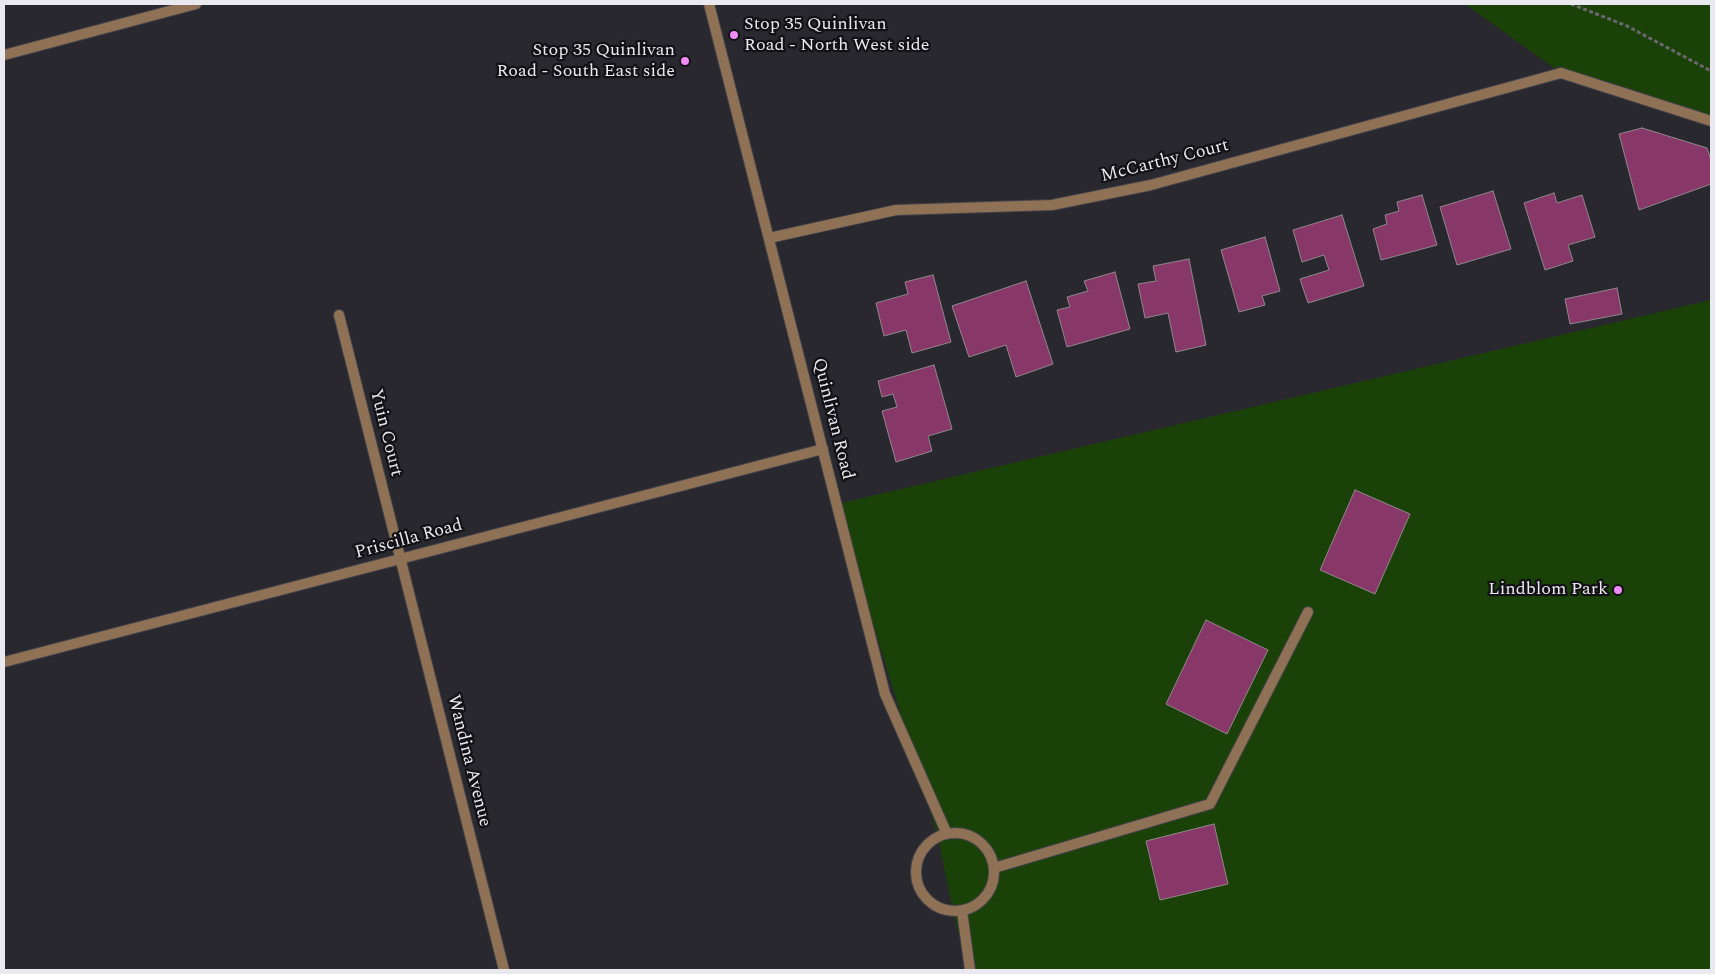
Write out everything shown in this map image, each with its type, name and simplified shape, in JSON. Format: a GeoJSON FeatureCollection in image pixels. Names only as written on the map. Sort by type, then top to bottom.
{"type":"FeatureCollection","features":[{"type":"Feature","properties":{"kind":"street"},"geometry":{"type":"LineString","coordinates":[[4,55],[196,4]]}},
{"type":"Feature","properties":{"kind":"street","name":"Quinlivan Road"},"geometry":{"type":"LineString","coordinates":[[710,4],[885,694],[947,834]]}},
{"type":"Feature","properties":{"kind":"street","name":"McCarthy Court"},"geometry":{"type":"LineString","coordinates":[[769,238],[896,210],[1052,205],[1115,192],[1160,182],[1561,73],[1711,121]]}},
{"type":"Feature","properties":{"kind":"street","name":"Yuin Court"},"geometry":{"type":"LineString","coordinates":[[339,315],[400,559]]}},
{"type":"Feature","properties":{"kind":"street","name":"Priscilla Road"},"geometry":{"type":"LineString","coordinates":[[4,662],[823,449]]}},
{"type":"Feature","properties":{"kind":"street","name":"Wandina Avenue"},"geometry":{"type":"LineString","coordinates":[[400,559],[504,970]]}},
{"type":"Feature","properties":{"kind":"street"},"geometry":{"type":"LineString","coordinates":[[994,868],[1210,804],[1308,612]]}},
{"type":"Feature","properties":{"kind":"street"},"geometry":{"type":"LineString","coordinates":[[947,834],[966,834],[978,840],[986,847],[994,868],[993,881],[988,893],[974,906],[962,911],[953,912],[934,905],[919,888],[916,875],[917,862],[927,845],[938,837],[947,834]]}},
{"type":"Feature","properties":{"kind":"street"},"geometry":{"type":"LineString","coordinates":[[962,911],[970,970]]}},
{"type":"Feature","properties":{"kind":"path"},"geometry":{"type":"LineString","coordinates":[[1571,4],[1627,26],[1711,71]]}},
{"type":"Feature","properties":{"kind":"green space"},"geometry":{"type":"Polygon","coordinates":[[[1465,4],[1711,4],[1711,121],[1561,73],[1465,4]]]}},
{"type":"Feature","properties":{"kind":"green space"},"geometry":{"type":"Polygon","coordinates":[[[1711,300],[1711,970],[967,970],[938,837],[837,504],[1711,300]]]}},
{"type":"Feature","properties":{"kind":"building"},"geometry":{"type":"Polygon","coordinates":[[[1642,128],[1707,148],[1711,160],[1711,184],[1639,210],[1619,134],[1642,128]]]}},
{"type":"Feature","properties":{"kind":"building"},"geometry":{"type":"Polygon","coordinates":[[[1493,191],[1511,249],[1457,265],[1440,207],[1493,191]]]}},
{"type":"Feature","properties":{"kind":"building"},"geometry":{"type":"Polygon","coordinates":[[[1554,193],[1557,203],[1582,195],[1595,237],[1568,245],[1573,261],[1545,270],[1524,203],[1554,193]]]}},
{"type":"Feature","properties":{"kind":"building"},"geometry":{"type":"Polygon","coordinates":[[[1422,195],[1437,245],[1381,260],[1373,229],[1387,224],[1385,215],[1399,211],[1397,202],[1422,195]]]}},
{"type":"Feature","properties":{"kind":"building"},"geometry":{"type":"Polygon","coordinates":[[[1342,215],[1364,286],[1308,303],[1300,279],[1329,270],[1324,255],[1302,262],[1293,230],[1342,215]]]}},
{"type":"Feature","properties":{"kind":"building"},"geometry":{"type":"Polygon","coordinates":[[[1265,237],[1280,291],[1262,296],[1265,305],[1239,312],[1221,250],[1265,237]]]}},
{"type":"Feature","properties":{"kind":"building"},"geometry":{"type":"Polygon","coordinates":[[[1189,259],[1206,345],[1176,352],[1168,313],[1145,318],[1138,284],[1156,281],[1153,266],[1189,259]]]}},
{"type":"Feature","properties":{"kind":"building"},"geometry":{"type":"Polygon","coordinates":[[[1115,272],[1130,329],[1067,347],[1057,310],[1070,307],[1067,297],[1088,291],[1084,281],[1115,272]]]}},
{"type":"Feature","properties":{"kind":"building"},"geometry":{"type":"Polygon","coordinates":[[[933,275],[951,342],[912,353],[906,330],[884,336],[876,303],[908,294],[905,282],[933,275]]]}},
{"type":"Feature","properties":{"kind":"building"},"geometry":{"type":"Polygon","coordinates":[[[1026,281],[1053,364],[1016,377],[1006,345],[969,357],[952,306],[1026,281]]]}},
{"type":"Feature","properties":{"kind":"building"},"geometry":{"type":"Polygon","coordinates":[[[1617,288],[1622,314],[1570,324],[1565,299],[1617,288]]]}},
{"type":"Feature","properties":{"kind":"building"},"geometry":{"type":"Polygon","coordinates":[[[934,365],[952,429],[928,436],[932,451],[896,462],[882,411],[897,407],[893,394],[882,397],[878,381],[934,365]]]}},
{"type":"Feature","properties":{"kind":"building"},"geometry":{"type":"Polygon","coordinates":[[[1355,490],[1410,514],[1375,594],[1320,570],[1355,490]]]}},
{"type":"Feature","properties":{"kind":"building"},"geometry":{"type":"Polygon","coordinates":[[[1206,620],[1268,650],[1227,734],[1166,704],[1206,620]]]}},
{"type":"Feature","properties":{"kind":"building"},"geometry":{"type":"Polygon","coordinates":[[[1214,824],[1228,884],[1160,900],[1146,841],[1214,824]]]}},
{"type":"Feature","properties":{"kind":"place","name":"Stop 35 Quinlivan Road - North West side"},"geometry":{"type":"Point","coordinates":[734,35]}},
{"type":"Feature","properties":{"kind":"place","name":"Stop 35 Quinlivan Road - South East side"},"geometry":{"type":"Point","coordinates":[685,61]}},
{"type":"Feature","properties":{"kind":"place","name":"Lindblom Park"},"geometry":{"type":"Point","coordinates":[1618,590]}}]}
